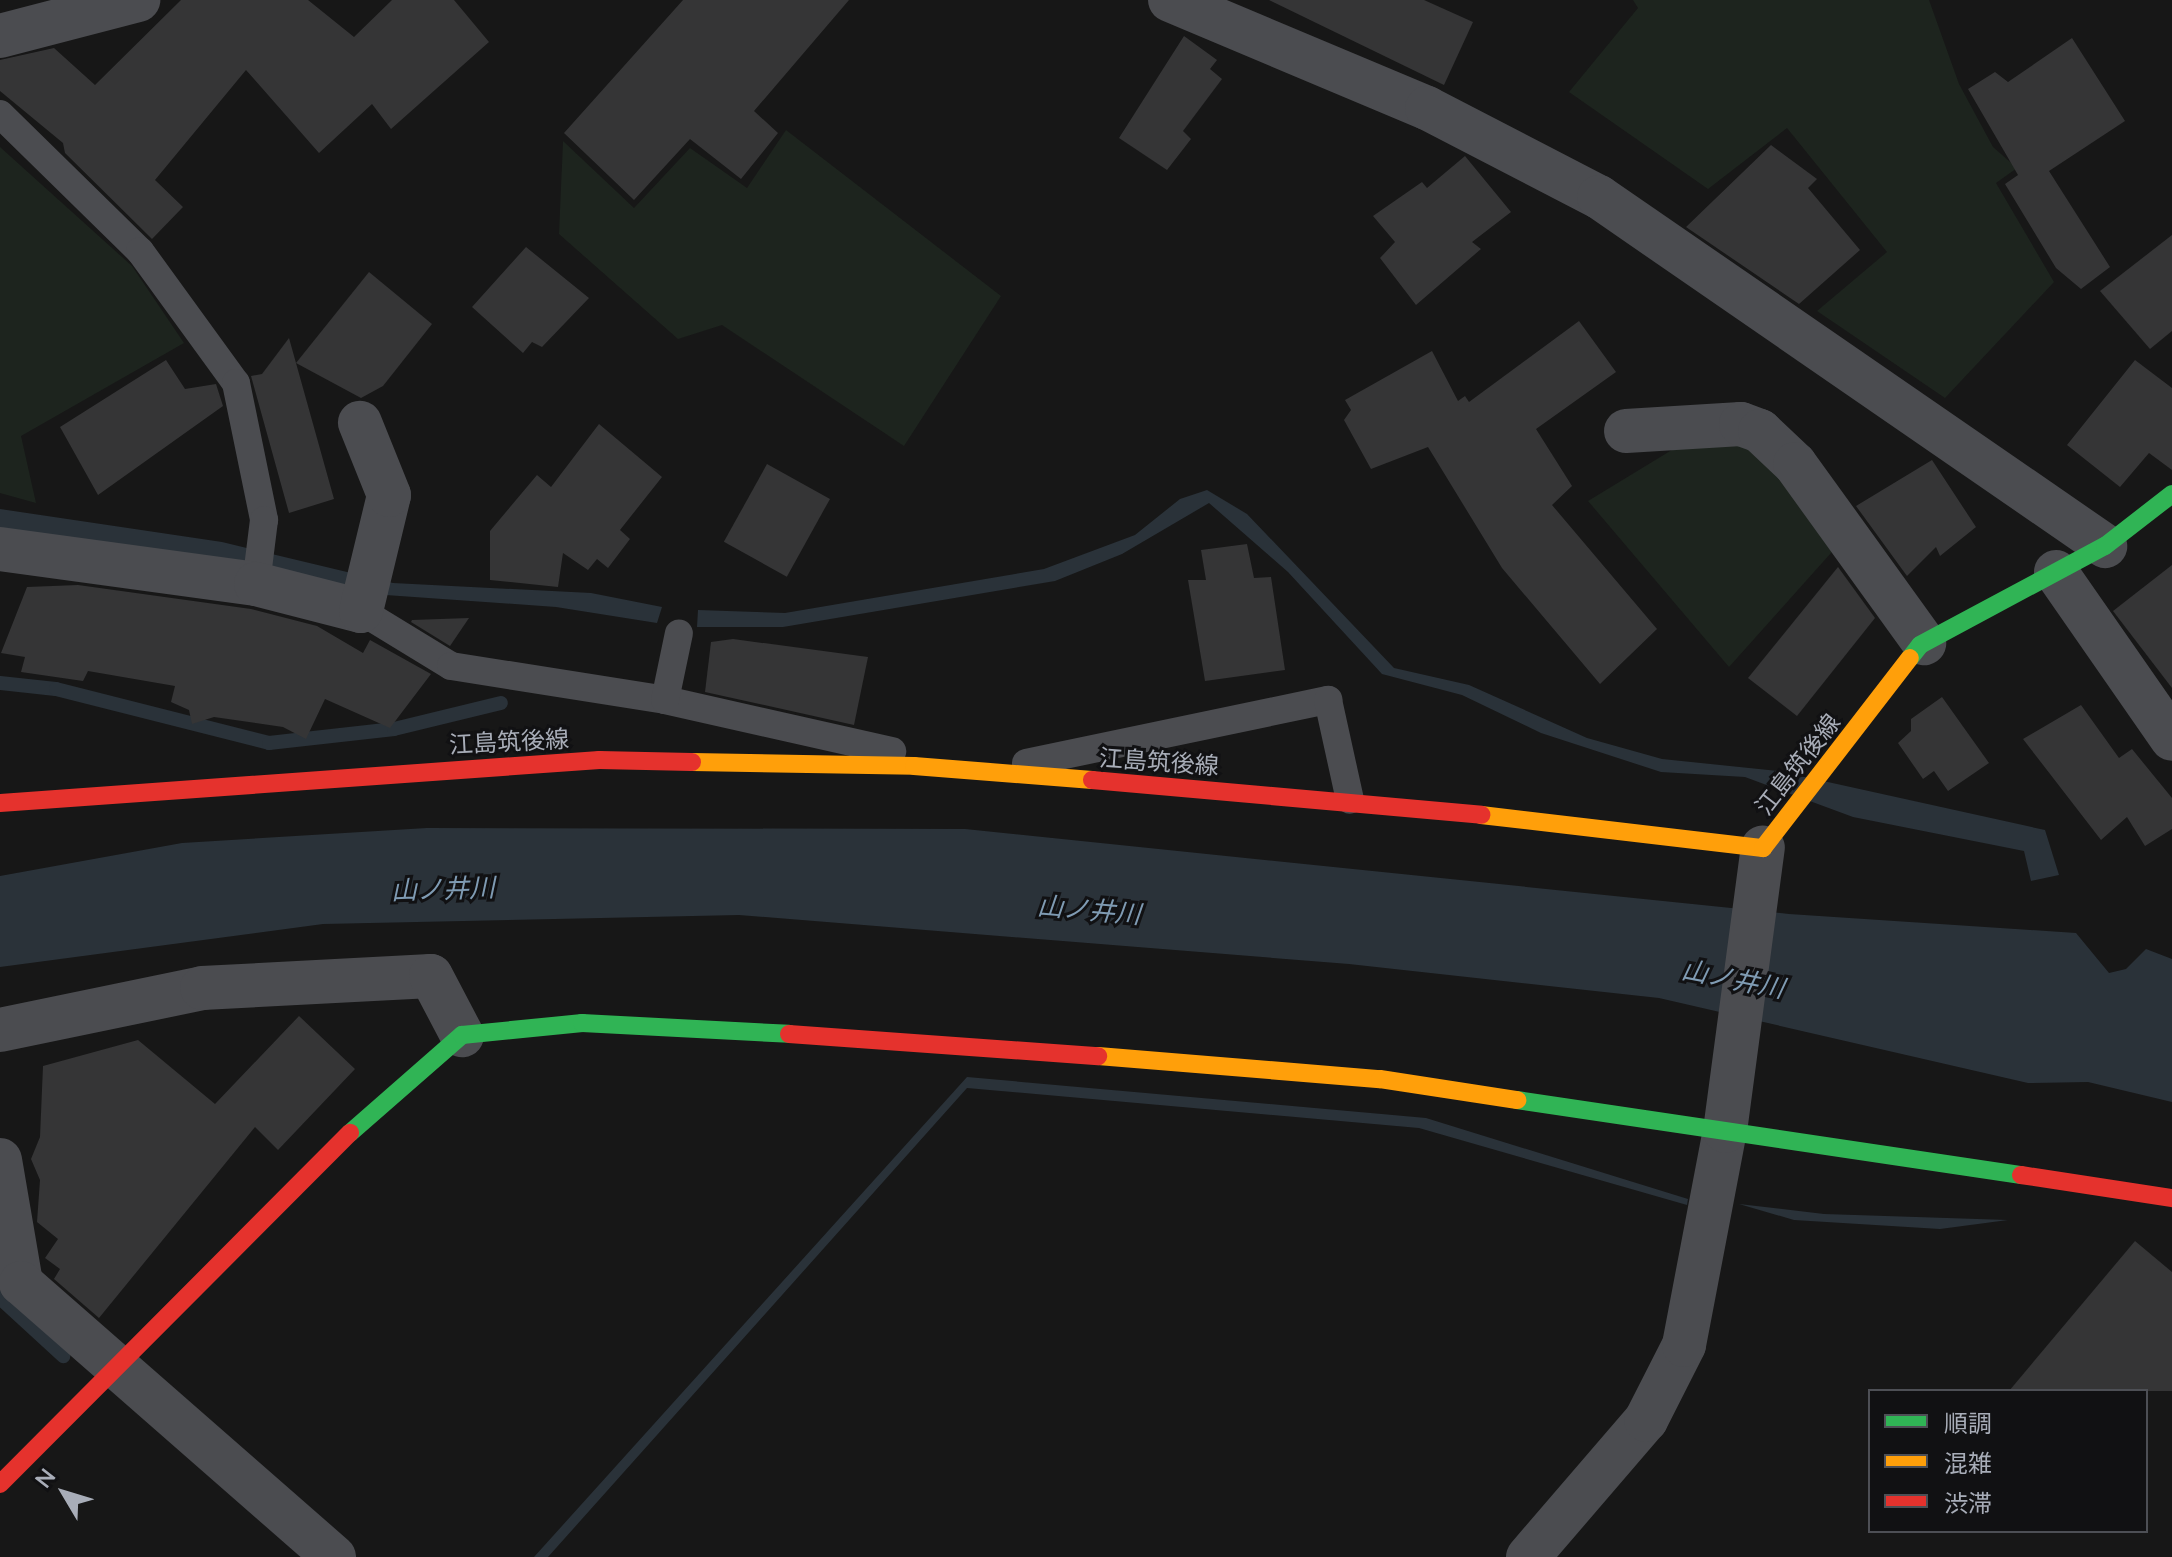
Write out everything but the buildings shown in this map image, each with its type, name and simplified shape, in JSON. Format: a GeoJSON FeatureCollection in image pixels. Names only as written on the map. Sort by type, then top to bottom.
{"type":"FeatureCollection","features":[{"type":"Feature","properties":{"kind":"street"},"geometry":{"type":"LineString","coordinates":[[0,36],[138,0]]}},
{"type":"Feature","properties":{"kind":"street"},"geometry":{"type":"LineString","coordinates":[[1170,0],[1427,108],[1599,197],[2105,546]]}},
{"type":"Feature","properties":{"kind":"street"},"geometry":{"type":"LineString","coordinates":[[0,549],[256,584],[361,611],[389,495],[360,423]]}},
{"type":"Feature","properties":{"kind":"street"},"geometry":{"type":"LineString","coordinates":[[1626,431],[1741,424],[1760,431],[1795,464],[1924,643]]}},
{"type":"Feature","properties":{"kind":"street","name":"江島筑後線"},"geometry":{"type":"LineString","coordinates":[[0,803],[599,760],[985,771],[1350,800],[1763,848],[1924,643],[2105,546],[2172,494]]}},
{"type":"Feature","properties":{"kind":"street"},"geometry":{"type":"LineString","coordinates":[[2056,572],[2172,739]]}},
{"type":"Feature","properties":{"kind":"street"},"geometry":{"type":"LineString","coordinates":[[1528,1557],[1646,1420],[1684,1345],[1725,1131],[1731,1041],[1763,848]]}},
{"type":"Feature","properties":{"kind":"street"},"geometry":{"type":"LineString","coordinates":[[0,1030],[202,988],[431,976],[462,1035]]}},
{"type":"Feature","properties":{"kind":"street"},"geometry":{"type":"LineString","coordinates":[[0,1484],[117,1371],[395,1088],[462,1035],[582,1023],[921,1041],[1380,1079],[2172,1198]]}},
{"type":"Feature","properties":{"kind":"street"},"geometry":{"type":"LineString","coordinates":[[0,1160],[21,1283],[117,1371],[334,1557]]}},
{"type":"Feature","properties":{"kind":"lane"},"geometry":{"type":"LineString","coordinates":[[2,121],[140,251],[236,383],[264,520],[256,584]]}},
{"type":"Feature","properties":{"kind":"lane"},"geometry":{"type":"LineString","coordinates":[[361,611],[451,666],[665,700],[985,771],[1328,700],[1350,800]]}},
{"type":"Feature","properties":{"kind":"lane"},"geometry":{"type":"LineString","coordinates":[[665,700],[679,633]]}},
{"type":"Feature","properties":{"kind":"shaded area"},"geometry":{"type":"Polygon","coordinates":[[[1633,0],[1929,0],[1959,84],[1993,147],[2017,168],[1996,183],[2054,282],[1945,398],[1817,311],[1887,252],[1787,128],[1708,189],[1569,92],[1638,8],[1633,0]]]}},
{"type":"Feature","properties":{"kind":"shaded area"},"geometry":{"type":"Polygon","coordinates":[[[786,130],[1001,296],[904,446],[722,325],[678,339],[559,234],[563,141],[634,208],[690,148],[747,188],[786,130]]]}},
{"type":"Feature","properties":{"kind":"shaded area"},"geometry":{"type":"Polygon","coordinates":[[[0,147],[132,266],[184,343],[21,436],[36,503],[0,493],[0,147]]]}},
{"type":"Feature","properties":{"kind":"shaded area"},"geometry":{"type":"Polygon","coordinates":[[[1744,443],[1789,475],[1839,544],[1729,667],[1588,501],[1680,445],[1744,443]]]}},
{"type":"Feature","properties":{"kind":"water"},"geometry":{"type":"Polygon","coordinates":[[[1207,490],[1247,514],[1394,668],[1469,685],[1587,738],[1662,759],[1778,771],[2045,830],[2059,875],[2031,881],[2024,851],[1853,817],[1745,777],[1661,772],[1541,733],[1462,695],[1382,674],[1288,572],[1209,503],[1122,554],[1055,581],[783,627],[697,627],[698,610],[785,613],[1044,569],[1135,535],[1180,499],[1207,490]]]}},
{"type":"Feature","properties":{"kind":"water"},"geometry":{"type":"Polygon","coordinates":[[[0,509],[222,542],[393,583],[591,593],[662,607],[657,623],[556,607],[343,592],[0,535],[0,509]]]}},
{"type":"Feature","properties":{"kind":"water","name":"山ノ井川"},"geometry":{"type":"Polygon","coordinates":[[[427,828],[965,829],[1789,914],[2076,933],[2109,973],[2126,969],[2146,949],[2172,959],[2172,1102],[2088,1082],[2028,1083],[1659,998],[1349,964],[739,915],[323,924],[0,967],[0,876],[182,843],[427,828]]]}},
{"type":"Feature","properties":{"kind":"water"},"geometry":{"type":"Polygon","coordinates":[[[967,1077],[1426,1118],[1688,1199],[1687,1205],[1419,1128],[967,1088],[548,1557],[534,1557],[967,1077]]]}},
{"type":"Feature","properties":{"kind":"water"},"geometry":{"type":"Polygon","coordinates":[[[1739,1204],[1824,1214],[2008,1220],[1940,1229],[1794,1220],[1739,1204]]]}},
{"type":"Feature","properties":{"kind":"waterway"},"geometry":{"type":"LineString","coordinates":[[0,683],[56,689],[269,743],[394,729],[501,703]]}},
{"type":"Feature","properties":{"kind":"waterway"},"geometry":{"type":"LineString","coordinates":[[0,1298],[63,1356]]}},
{"type":"Feature","properties":{"kind":"traffic: fast"},"geometry":{"type":"LineString","coordinates":[[1910,658],[1920,645],[2105,546],[2172,494]]}},
{"type":"Feature","properties":{"kind":"traffic: fast"},"geometry":{"type":"LineString","coordinates":[[350,1133],[462,1035],[582,1023],[789,1034]]}},
{"type":"Feature","properties":{"kind":"traffic: fast"},"geometry":{"type":"LineString","coordinates":[[1517,1100],[2021,1175]]}},
{"type":"Feature","properties":{"kind":"traffic: slow"},"geometry":{"type":"LineString","coordinates":[[1481,815],[1763,848],[1910,658]]}},
{"type":"Feature","properties":{"kind":"traffic: slow"},"geometry":{"type":"LineString","coordinates":[[692,762],[914,766],[1092,780]]}},
{"type":"Feature","properties":{"kind":"traffic: slow"},"geometry":{"type":"LineString","coordinates":[[1098,1056],[1380,1079],[1517,1100]]}},
{"type":"Feature","properties":{"kind":"traffic: jam"},"geometry":{"type":"LineString","coordinates":[[0,803],[599,760],[692,762]]}},
{"type":"Feature","properties":{"kind":"traffic: jam"},"geometry":{"type":"LineString","coordinates":[[1092,780],[1481,815]]}},
{"type":"Feature","properties":{"kind":"traffic: jam"},"geometry":{"type":"LineString","coordinates":[[789,1034],[1098,1056]]}},
{"type":"Feature","properties":{"kind":"traffic: jam"},"geometry":{"type":"LineString","coordinates":[[0,1484],[350,1133]]}},
{"type":"Feature","properties":{"kind":"traffic: jam"},"geometry":{"type":"LineString","coordinates":[[2021,1175],[2172,1198]]}}]}
